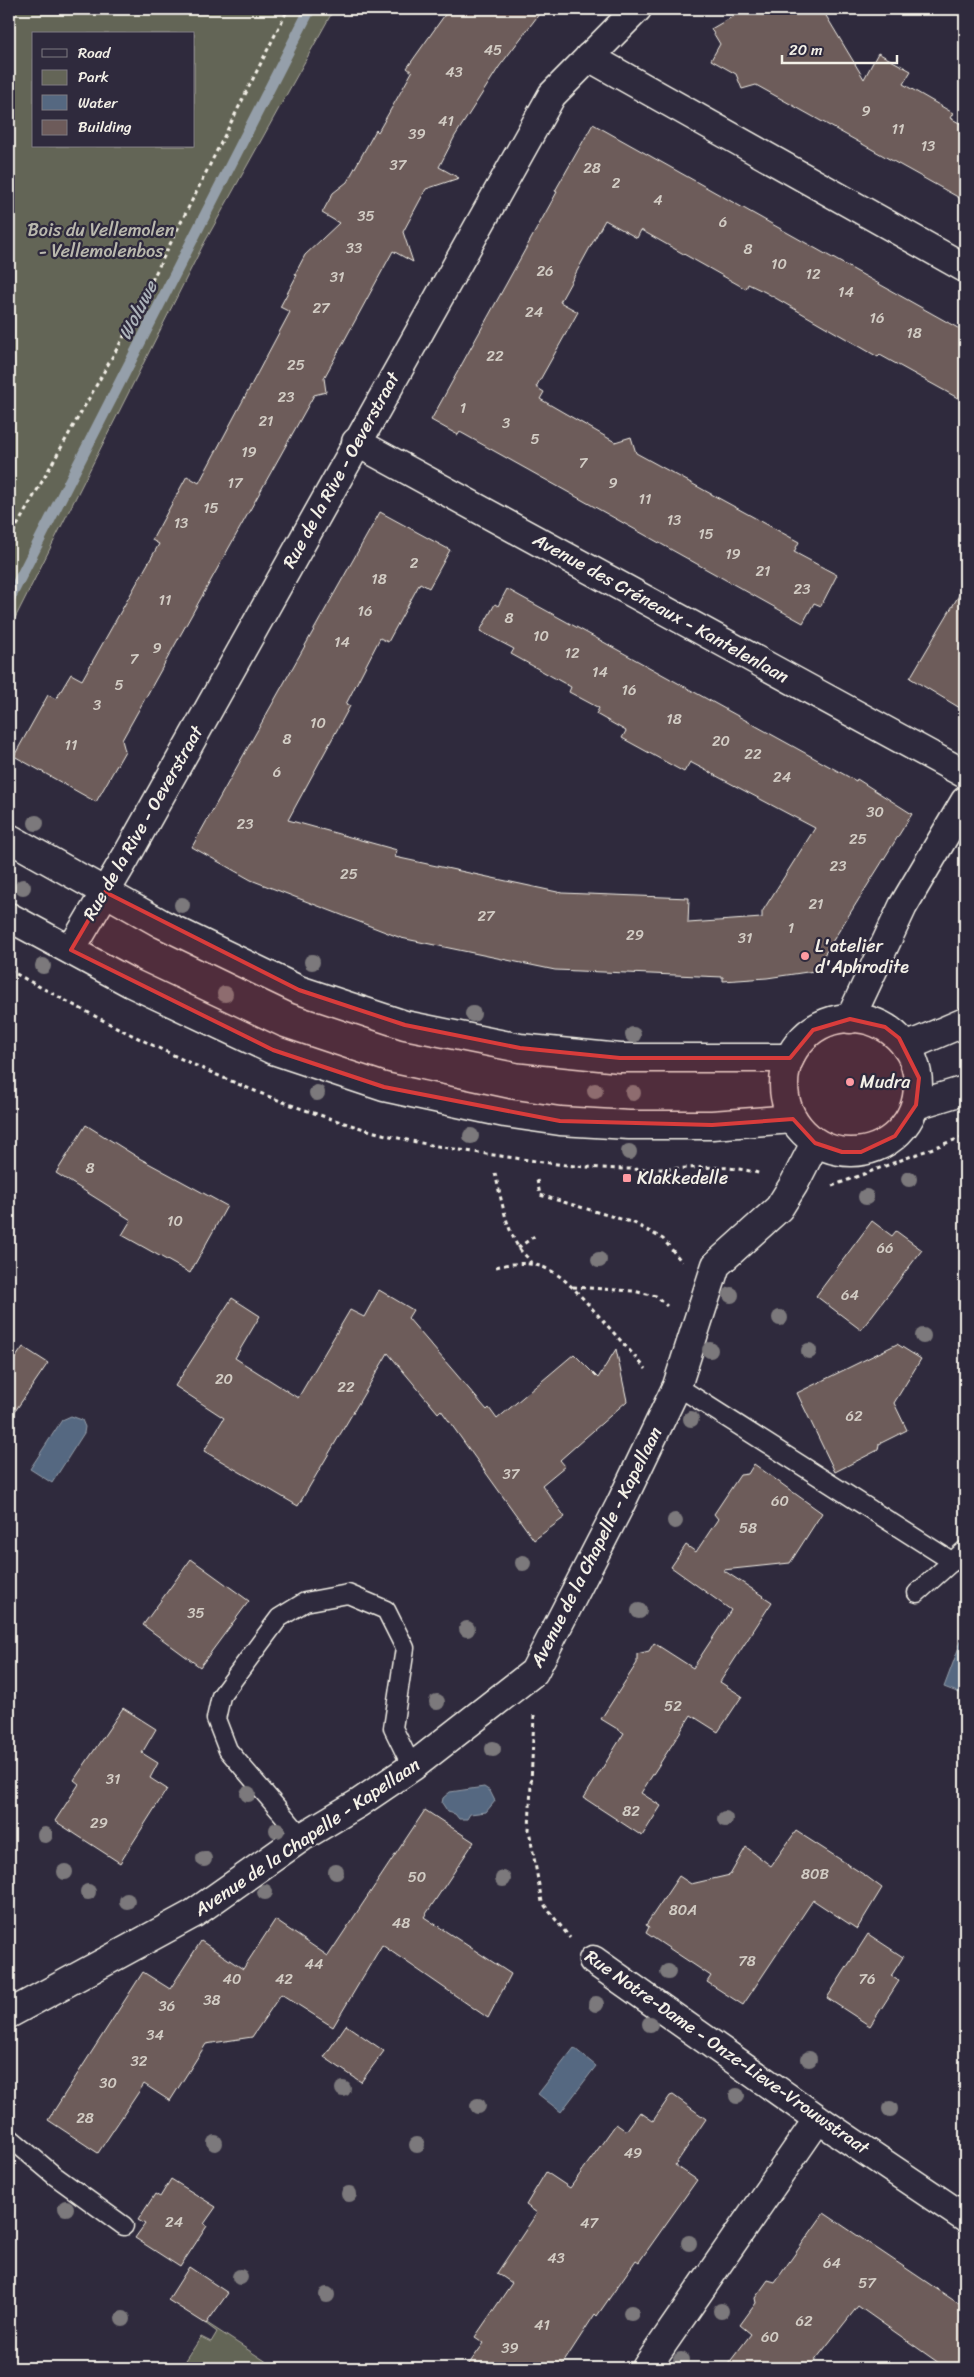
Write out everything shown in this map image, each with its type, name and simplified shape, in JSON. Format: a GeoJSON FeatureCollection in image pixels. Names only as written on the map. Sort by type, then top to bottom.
{"type":"FeatureCollection","features":[{"type":"Feature","properties":{"kind":"street","name":"Rue de la Rive - Oeverstraat"},"geometry":{"type":"LineString","coordinates":[[71,950],[552,95],[637,9]]}},
{"type":"Feature","properties":{"kind":"street"},"geometry":{"type":"LineString","coordinates":[[589,57],[965,268]]}},
{"type":"Feature","properties":{"kind":"street","name":"Avenue des Créneaux - Kantelenlaan"},"geometry":{"type":"LineString","coordinates":[[356,442],[965,774]]}},
{"type":"Feature","properties":{"kind":"street"},"geometry":{"type":"LineString","coordinates":[[850,1018],[903,906],[965,801]]}},
{"type":"Feature","properties":{"kind":"street"},"geometry":{"type":"LineString","coordinates":[[9,838],[162,924],[299,990],[405,1025],[520,1048],[620,1058],[790,1058]]}},
{"type":"Feature","properties":{"kind":"street"},"geometry":{"type":"LineString","coordinates":[[9,917],[131,983],[274,1050],[384,1087],[506,1113],[560,1122],[629,1125],[712,1125],[793,1119]]}},
{"type":"Feature","properties":{"kind":"street"},"geometry":{"type":"LineString","coordinates":[[850,1018],[868,1020],[885,1027],[906,1047],[918,1078],[916,1105],[908,1122],[895,1136],[879,1146],[861,1152],[842,1152],[815,1143],[793,1119],[787,1107],[784,1091],[785,1076],[790,1058],[799,1044],[813,1030],[831,1022],[850,1018]]}},
{"type":"Feature","properties":{"kind":"street"},"geometry":{"type":"LineString","coordinates":[[906,1047],[965,1022]]}},
{"type":"Feature","properties":{"kind":"street"},"geometry":{"type":"LineString","coordinates":[[916,1105],[965,1090]]}},
{"type":"Feature","properties":{"kind":"street","name":"Avenue de la Chapelle - Kapellaan"},"geometry":{"type":"LineString","coordinates":[[9,2014],[193,1914],[302,1837],[359,1803],[412,1767],[534,1672],[620,1505],[677,1386],[716,1265],[779,1208],[815,1143]]}},
{"type":"Feature","properties":{"kind":"street","name":"Rue Notre-Dame - Onze-Lieve-Vrouwstraat"},"geometry":{"type":"LineString","coordinates":[[593,1960],[818,2119],[965,2218]]}},
{"type":"Feature","properties":{"kind":"street"},"geometry":{"type":"LineString","coordinates":[[646,2368],[818,2119]]}},
{"type":"Feature","properties":{"kind":"lane"},"geometry":{"type":"LineString","coordinates":[[677,1386],[959,1556],[917,1593]]}},
{"type":"Feature","properties":{"kind":"lane"},"geometry":{"type":"LineString","coordinates":[[302,1837],[228,1750],[216,1719],[221,1696],[279,1618],[285,1614],[305,1602],[348,1594],[386,1610],[405,1648],[392,1728],[412,1767]]}},
{"type":"Feature","properties":{"kind":"lane"},"geometry":{"type":"LineString","coordinates":[[9,2138],[55,2176],[124,2226]]}},
{"type":"Feature","properties":{"kind":"path"},"geometry":{"type":"LineString","coordinates":[[9,540],[123,338],[288,9]]}},
{"type":"Feature","properties":{"kind":"path"},"geometry":{"type":"LineString","coordinates":[[794,1184],[813,1189],[827,1188],[965,1136]]}},
{"type":"Feature","properties":{"kind":"path"},"geometry":{"type":"LineString","coordinates":[[495,1173],[508,1225],[518,1248],[527,1255],[531,1264]]}},
{"type":"Feature","properties":{"kind":"path"},"geometry":{"type":"LineString","coordinates":[[537,1180],[540,1195],[634,1222],[663,1238],[686,1267]]}},
{"type":"Feature","properties":{"kind":"path"},"geometry":{"type":"LineString","coordinates":[[518,1248],[536,1235]]}},
{"type":"Feature","properties":{"kind":"path"},"geometry":{"type":"LineString","coordinates":[[496,1267],[522,1263],[531,1264],[565,1278],[648,1371]]}},
{"type":"Feature","properties":{"kind":"path"},"geometry":{"type":"LineString","coordinates":[[572,1287],[633,1291],[656,1296],[674,1312]]}},
{"type":"Feature","properties":{"kind":"path","name":"Rue Notre-Dame - Onze-Lieve-Vrouwstraat"},"geometry":{"type":"LineString","coordinates":[[534,1672],[535,1699],[529,1830],[542,1902],[571,1939],[593,1960]]}},
{"type":"Feature","properties":{"kind":"highlighted area"},"geometry":{"type":"Polygon","coordinates":[[[105,892],[299,990],[405,1025],[520,1048],[620,1058],[790,1058],[813,1030],[850,1019],[885,1027],[899,1038],[919,1078],[916,1105],[895,1136],[861,1152],[842,1152],[815,1143],[793,1119],[712,1125],[560,1121],[384,1087],[273,1050],[71,950],[105,892]]]}},
{"type":"Feature","properties":{"kind":"green space","name":"Bois du Vellemolen - Vellemolenbos"},"geometry":{"type":"Polygon","coordinates":[[[9,9],[334,9],[202,247],[9,630],[9,9]]]}},
{"type":"Feature","properties":{"kind":"green space"},"geometry":{"type":"Polygon","coordinates":[[[190,2312],[276,2368],[181,2368],[201,2337],[211,2342],[217,2332],[190,2312]]]}},
{"type":"Feature","properties":{"kind":"water"},"geometry":{"type":"Polygon","coordinates":[[[71,1416],[82,1420],[85,1427],[84,1433],[52,1483],[30,1469],[62,1420],[71,1416]]]}},
{"type":"Feature","properties":{"kind":"water"},"geometry":{"type":"Polygon","coordinates":[[[965,1631],[965,1695],[944,1687],[965,1631]]]}},
{"type":"Feature","properties":{"kind":"water"},"geometry":{"type":"Polygon","coordinates":[[[484,1787],[490,1791],[495,1801],[486,1812],[470,1814],[467,1819],[459,1819],[455,1814],[448,1812],[442,1803],[443,1798],[450,1792],[484,1787]]]}},
{"type":"Feature","properties":{"kind":"water"},"geometry":{"type":"Polygon","coordinates":[[[574,2048],[596,2066],[561,2112],[538,2094],[574,2048]]]}},
{"type":"Feature","properties":{"kind":"building"},"geometry":{"type":"Polygon","coordinates":[[[449,9],[543,9],[499,67],[455,136],[439,167],[459,178],[426,189],[403,232],[413,262],[393,251],[324,378],[326,392],[314,395],[122,740],[125,751],[96,802],[14,756],[48,695],[56,699],[71,674],[82,680],[159,544],[152,540],[187,476],[199,483],[290,312],[280,307],[305,255],[339,223],[322,213],[333,193],[347,182],[412,72],[407,68],[449,9]]]}},
{"type":"Feature","properties":{"kind":"building"},"geometry":{"type":"Polygon","coordinates":[[[746,9],[822,9],[864,79],[878,53],[911,71],[903,84],[953,113],[950,118],[965,126],[965,201],[756,85],[742,89],[736,74],[711,60],[720,44],[711,29],[746,9]]]}},
{"type":"Feature","properties":{"kind":"building"},"geometry":{"type":"Polygon","coordinates":[[[593,124],[965,332],[965,402],[880,355],[878,357],[765,292],[748,284],[746,289],[641,230],[637,238],[605,220],[560,302],[578,312],[536,387],[544,392],[540,399],[615,442],[631,437],[636,453],[799,542],[794,552],[837,575],[821,606],[814,603],[803,623],[460,432],[458,435],[431,420],[593,124]]]}},
{"type":"Feature","properties":{"kind":"building"},"geometry":{"type":"Polygon","coordinates":[[[380,512],[450,550],[429,588],[420,583],[388,642],[380,638],[346,704],[350,706],[288,820],[397,850],[395,857],[562,893],[689,898],[688,923],[762,918],[762,912],[815,828],[690,762],[684,772],[622,738],[626,731],[596,714],[599,708],[569,692],[571,687],[511,654],[514,649],[480,631],[495,604],[498,606],[507,589],[856,781],[857,779],[912,814],[814,971],[767,978],[723,981],[723,977],[555,970],[401,938],[251,880],[192,847],[380,512]]]}},
{"type":"Feature","properties":{"kind":"building"},"geometry":{"type":"Polygon","coordinates":[[[965,585],[965,711],[910,678],[965,585]]]}},
{"type":"Feature","properties":{"kind":"building"},"geometry":{"type":"Polygon","coordinates":[[[86,1125],[139,1158],[227,1206],[190,1273],[122,1235],[131,1220],[56,1173],[86,1125]]]}},
{"type":"Feature","properties":{"kind":"building"},"geometry":{"type":"Polygon","coordinates":[[[872,1221],[892,1236],[896,1231],[922,1250],[861,1330],[816,1296],[872,1221]]]}},
{"type":"Feature","properties":{"kind":"building"},"geometry":{"type":"Polygon","coordinates":[[[379,1290],[413,1310],[408,1318],[487,1410],[489,1408],[497,1419],[574,1354],[598,1378],[616,1349],[627,1401],[560,1460],[565,1466],[542,1485],[565,1517],[534,1540],[441,1410],[438,1413],[388,1353],[298,1506],[204,1451],[224,1418],[175,1386],[232,1298],[260,1316],[235,1358],[298,1398],[350,1310],[364,1317],[379,1290]]]}},
{"type":"Feature","properties":{"kind":"building"},"geometry":{"type":"Polygon","coordinates":[[[897,1344],[921,1359],[894,1403],[907,1430],[879,1444],[878,1450],[835,1472],[797,1393],[897,1344]]]}},
{"type":"Feature","properties":{"kind":"building"},"geometry":{"type":"Polygon","coordinates":[[[23,1347],[48,1363],[9,1420],[9,1367],[23,1347]]]}},
{"type":"Feature","properties":{"kind":"building"},"geometry":{"type":"Polygon","coordinates":[[[754,1464],[822,1513],[790,1563],[723,1570],[772,1602],[720,1682],[742,1696],[718,1732],[691,1715],[641,1793],[661,1806],[642,1836],[584,1798],[624,1733],[601,1719],[637,1663],[637,1654],[649,1651],[654,1643],[693,1668],[731,1610],[671,1567],[686,1545],[696,1552],[718,1519],[714,1514],[740,1475],[748,1474],[754,1464]]]}},
{"type":"Feature","properties":{"kind":"building"},"geometry":{"type":"Polygon","coordinates":[[[191,1559],[249,1601],[200,1667],[143,1625],[191,1559]]]}},
{"type":"Feature","properties":{"kind":"building"},"geometry":{"type":"Polygon","coordinates":[[[123,1708],[156,1729],[142,1753],[158,1763],[150,1778],[167,1789],[120,1863],[55,1821],[79,1784],[74,1780],[123,1708]]]}},
{"type":"Feature","properties":{"kind":"building"},"geometry":{"type":"Polygon","coordinates":[[[425,1810],[474,1842],[424,1917],[511,1974],[488,2018],[382,1945],[333,2027],[281,1994],[252,2037],[206,2044],[170,2101],[144,2084],[98,2153],[48,2120],[143,1972],[170,1989],[201,1941],[243,1969],[275,1920],[328,1956],[425,1810]]]}},
{"type":"Feature","properties":{"kind":"building"},"geometry":{"type":"Polygon","coordinates":[[[796,1831],[882,1888],[857,1929],[813,1900],[743,2005],[707,1982],[711,1976],[646,1933],[649,1927],[646,1925],[679,1876],[691,1884],[730,1875],[746,1847],[771,1866],[796,1831]]]}},
{"type":"Feature","properties":{"kind":"building"},"geometry":{"type":"Polygon","coordinates":[[[868,1934],[903,1957],[891,1976],[899,1981],[870,2026],[827,1998],[868,1934]]]}},
{"type":"Feature","properties":{"kind":"building"},"geometry":{"type":"Polygon","coordinates":[[[346,2025],[384,2051],[361,2082],[324,2057],[346,2025]]]}},
{"type":"Feature","properties":{"kind":"building"},"geometry":{"type":"Polygon","coordinates":[[[673,2095],[706,2119],[675,2165],[697,2180],[639,2262],[636,2260],[597,2316],[595,2314],[560,2368],[466,2368],[484,2343],[475,2337],[512,2283],[497,2273],[537,2213],[526,2205],[546,2172],[570,2188],[616,2124],[626,2131],[640,2112],[653,2121],[670,2096],[673,2095]]]}},
{"type":"Feature","properties":{"kind":"building"},"geometry":{"type":"Polygon","coordinates":[[[171,2179],[216,2207],[204,2224],[207,2226],[180,2267],[135,2238],[145,2224],[138,2220],[155,2194],[160,2197],[171,2179]]]}},
{"type":"Feature","properties":{"kind":"building"},"geometry":{"type":"Polygon","coordinates":[[[824,2213],[965,2308],[965,2368],[946,2368],[858,2306],[809,2368],[725,2368],[751,2334],[740,2325],[756,2303],[755,2298],[768,2280],[775,2282],[824,2213]]]}},
{"type":"Feature","properties":{"kind":"building"},"geometry":{"type":"Polygon","coordinates":[[[189,2267],[228,2293],[206,2324],[168,2300],[189,2267]]]}},
{"type":"Feature","properties":{"kind":"waterway","name":"Woluwe"},"geometry":{"type":"LineString","coordinates":[[9,600],[310,9]]}},
{"type":"Feature","properties":{"kind":"place","name":"L'atelier d'Aphrodite"},"geometry":{"type":"Point","coordinates":[805,956]}},
{"type":"Feature","properties":{"kind":"place","name":"Mudra"},"geometry":{"type":"Point","coordinates":[850,1082]}},
{"type":"Feature","properties":{"kind":"place","name":"Klakkedelle"},"geometry":{"type":"Point","coordinates":[627,1178]}}]}
